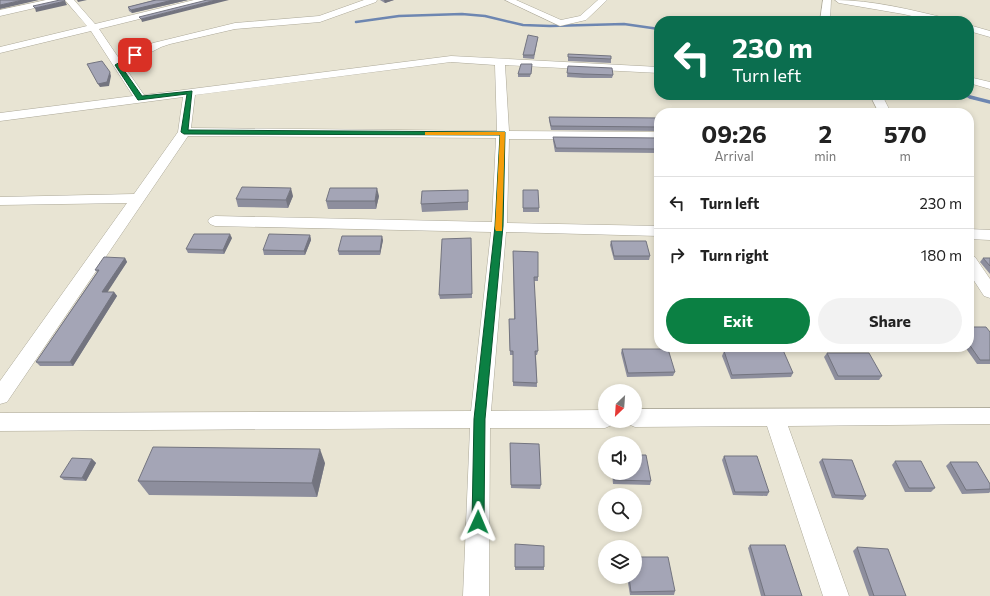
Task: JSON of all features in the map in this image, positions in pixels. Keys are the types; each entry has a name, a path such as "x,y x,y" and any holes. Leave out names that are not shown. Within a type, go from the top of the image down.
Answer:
{"street":[{"path":"0,13 58,0"},
{"path":"69,0 94,28 140,98"},
{"path":"0,50 205,0"},
{"path":"118,65 150,48 167,42 235,26 320,19 373,0"},
{"path":"509,0 560,23 583,18 602,0"},
{"path":"825,16 827,0"},
{"path":"840,0 924,16"},
{"path":"974,29 990,34"},
{"path":"0,117 451,59 654,70"},
{"path":"476,596 480,419 499,226 503,133 500,62"},
{"path":"974,81 990,86"},
{"path":"0,396 184,132 190,92"},
{"path":"184,132 503,133 654,136"},
{"path":"0,201 138,198"},
{"path":"215,221 654,230"},
{"path":"974,234 990,235"},
{"path":"974,268 990,292"},
{"path":"642,418 990,416"},
{"path":"0,422 598,418"},
{"path":"775,418 836,596"}],"building":[{"path":"0,0 23,0 0,5"},
{"path":"60,0 65,1 35,8 33,6"},
{"path":"156,0 173,0 131,10 128,7"},
{"path":"207,0 216,0 141,19 139,17"},
{"path":"528,35 538,37 534,55 523,55"},
{"path":"568,54 611,56 611,59 568,57"},
{"path":"102,61 110,72 107,82 98,84 87,64"},
{"path":"521,64 532,64 531,74 518,74"},
{"path":"568,66 612,68 613,75 567,73"},
{"path":"549,117 654,118 654,127 551,126"},
{"path":"553,137 654,138 654,149 556,148"},
{"path":"242,187 291,188 286,200 236,199"},
{"path":"330,188 377,188 375,201 326,201"},
{"path":"468,190 468,202 421,204 422,191"},
{"path":"523,190 538,190 539,208 523,208"},
{"path":"194,234 230,234 223,250 186,249"},
{"path":"269,234 310,235 304,251 263,250"},
{"path":"342,236 382,236 380,251 338,251"},
{"path":"471,238 472,294 439,295 442,239"},
{"path":"611,241 646,241 650,256 614,256"},
{"path":"513,251 538,252 538,277 534,277 538,351 535,351 537,383 513,382 513,351 510,351 509,319 515,319"},
{"path":"104,257 125,258 102,292 114,292 70,362 36,362 99,270 95,270"},
{"path":"983,258 990,258 990,266"},
{"path":"974,327 986,327 990,332 990,360 980,360 974,351"},
{"path":"622,349 654,349 654,352 669,352 675,372 628,373"},
{"path":"724,352 784,352 793,373 732,375"},
{"path":"827,353 869,353 882,376 838,376"},
{"path":"510,443 539,444 541,485 511,485"},
{"path":"153,447 320,449 312,483 138,481"},
{"path":"642,455 646,455 651,481 614,480 642,480"},
{"path":"724,456 757,456 769,492 735,492"},
{"path":"72,458 92,459 82,478 60,477"},
{"path":"822,459 852,460 866,496 835,495"},
{"path":"895,461 921,461 935,488 909,488"},
{"path":"950,462 977,462 990,484 990,489 966,490"},
{"path":"515,544 544,546 544,567 515,567"},
{"path":"750,545 785,545 802,596 765,596"},
{"path":"857,547 888,549 906,596 874,596"},
{"path":"642,557 668,557 675,591 631,592 630,584 642,584"}],"waterway":[{"path":"356,22 399,16 462,14 485,16 523,25 550,26 624,24 654,28"},
{"path":"974,98 990,102"}],"slow traffic":[{"path":"427,133 503,133 499,229"}],"route":[{"path":"135,55 118,65 140,98 190,92 184,132 503,133 499,226 480,419 478,522"}]}
